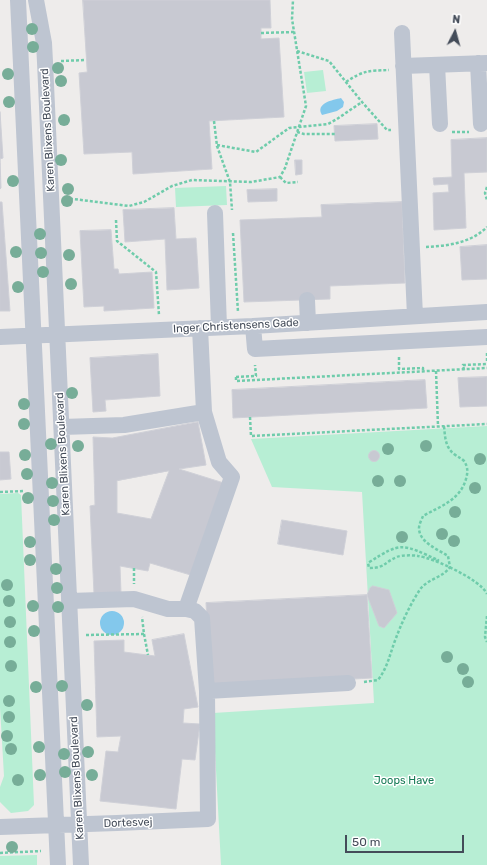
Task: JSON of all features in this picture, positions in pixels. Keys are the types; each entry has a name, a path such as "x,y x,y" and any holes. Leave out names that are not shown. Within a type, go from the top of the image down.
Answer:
{"street":[{"path":"18,0 58,865"},
{"name":"Karen Blixens Boulevard","path":"36,0 44,43"},
{"name":"Karen Blixens Boulevard","path":"47,0 44,43 82,865"},
{"path":"402,33 415,316"},
{"path":"403,68 483,63 484,102 481,124"},
{"path":"437,65 440,124"},
{"path":"215,213 219,327"},
{"path":"307,300 308,323"},
{"path":"253,326 255,349 486,337 486,312"},
{"name":"Inger Christensens Gade","path":"0,336 253,326 486,312"},
{"path":"186,609 232,477 219,462 204,412 200,328"},
{"path":"62,427 124,425 204,412"},
{"path":"70,601 134,599 168,609 186,609 195,611 202,618 207,691 348,683"},
{"name":"Dortesvej","path":"0,827 208,819 207,691"}],"path":[{"path":"280,177 285,168 306,106 292,19 293,0"},
{"path":"261,33 294,32"},
{"path":"297,51 329,61 387,130 406,130"},
{"path":"45,62 86,60"},
{"path":"346,82 364,72 403,68"},
{"path":"217,145 256,152 289,128 328,124 362,102"},
{"path":"214,121 217,145 230,182 232,213"},
{"path":"297,132 304,134 335,134"},
{"path":"51,197 129,206 144,202 172,186 192,180 251,182 280,177"},
{"path":"280,177 286,183 298,182"},
{"path":"487,187 485,193 487,200"},
{"path":"116,220 117,241 156,272 160,330"},
{"path":"411,248 455,244 477,234 487,227"},
{"path":"233,228 237,305"},
{"path":"464,370 463,365 487,364"},
{"path":"399,369 423,368 423,372"},
{"path":"256,376 236,378 236,381 487,368"},
{"path":"436,371 438,426"},
{"path":"250,417 251,436 487,424"},
{"path":"444,426 446,443 449,450 462,459 467,466 467,476 464,487 458,496 423,516 419,528 422,538 432,547 448,556 450,567"},
{"path":"0,492 24,491"},
{"path":"436,562 438,560 410,547 395,547 368,563 369,568 380,568 397,557 418,556 450,567 476,582 485,590 487,594"},
{"path":"348,683 378,680 388,664 398,633 419,589 428,581 447,571 450,567"},
{"path":"141,601 144,634 148,655"},
{"path":"487,616 485,637 487,642"},
{"path":"71,635 144,634"},
{"path":"0,853 41,851"}],"green space":[{"path":"323,70 326,91 307,93 304,72"},
{"path":"226,186 227,205 176,207 175,188"},
{"name":"Joops Have","path":"487,426 487,865 221,865 213,713 374,703 362,492 272,487 251,439"},
{"path":"18,493 21,495 34,805 28,811 11,813 0,802 0,787 4,776 0,707 0,494"},
{"path":"37,855 37,865 0,865 0,856"}],"water":[{"path":"341,98 344,102 343,107 337,111 322,115 320,111 323,105"},
{"path":"112,611 117,612 123,618 123,628 117,634 112,635 107,634 101,628 100,623 101,618 107,612"}],"building":[{"path":"83,0 270,0 271,28 261,28 261,39 279,38 284,117 209,121 212,169 133,174 132,152 84,154 79,73 87,72"},
{"path":"0,112 3,158 0,159"},
{"path":"377,124 378,139 335,141 334,126"},
{"path":"487,138 487,172 464,173 466,228 434,230 433,193 449,192 448,184 434,185 433,178 452,177 451,140"},
{"path":"0,159 1,188 0,189"},
{"path":"295,160 302,160 302,174 296,175"},
{"path":"277,189 277,201 248,202 247,190"},
{"path":"0,202 2,202 10,311 0,311"},
{"path":"402,202 405,283 330,286 330,299 244,302 240,220 322,217 321,205"},
{"path":"174,208 176,239 196,238 199,288 167,290 165,239 125,242 123,210"},
{"path":"111,230 114,269 118,269 119,274 152,272 154,308 104,311 104,306 84,307 80,231"},
{"path":"487,245 487,279 462,280 460,247"},
{"path":"158,354 160,396 105,400 106,411 93,412 90,358"},
{"path":"487,377 487,406 460,407 458,378"},
{"path":"425,380 427,408 233,418 232,390"},
{"path":"198,422 206,465 179,469 227,484 194,576 150,563 148,571 120,566 121,593 94,594 90,506 95,505 93,437 112,438","holes":["169,471 151,519 117,513 117,481"]},
{"path":"372,451 376,451 378,452 378,460 372,461 369,458 369,454"},
{"path":"0,452 9,452 11,479 0,480"},
{"path":"282,520 347,531 343,555 278,544"},
{"path":"373,586 389,590 397,613 384,628 379,626 367,595 370,588"},
{"path":"367,595 372,678 211,687 206,603"},
{"path":"184,634 198,707 184,709 183,723 200,724 195,760 182,759 176,809 100,801 106,751 118,752 121,736 97,737 94,641 124,640 124,652 155,656 152,640"}]}
